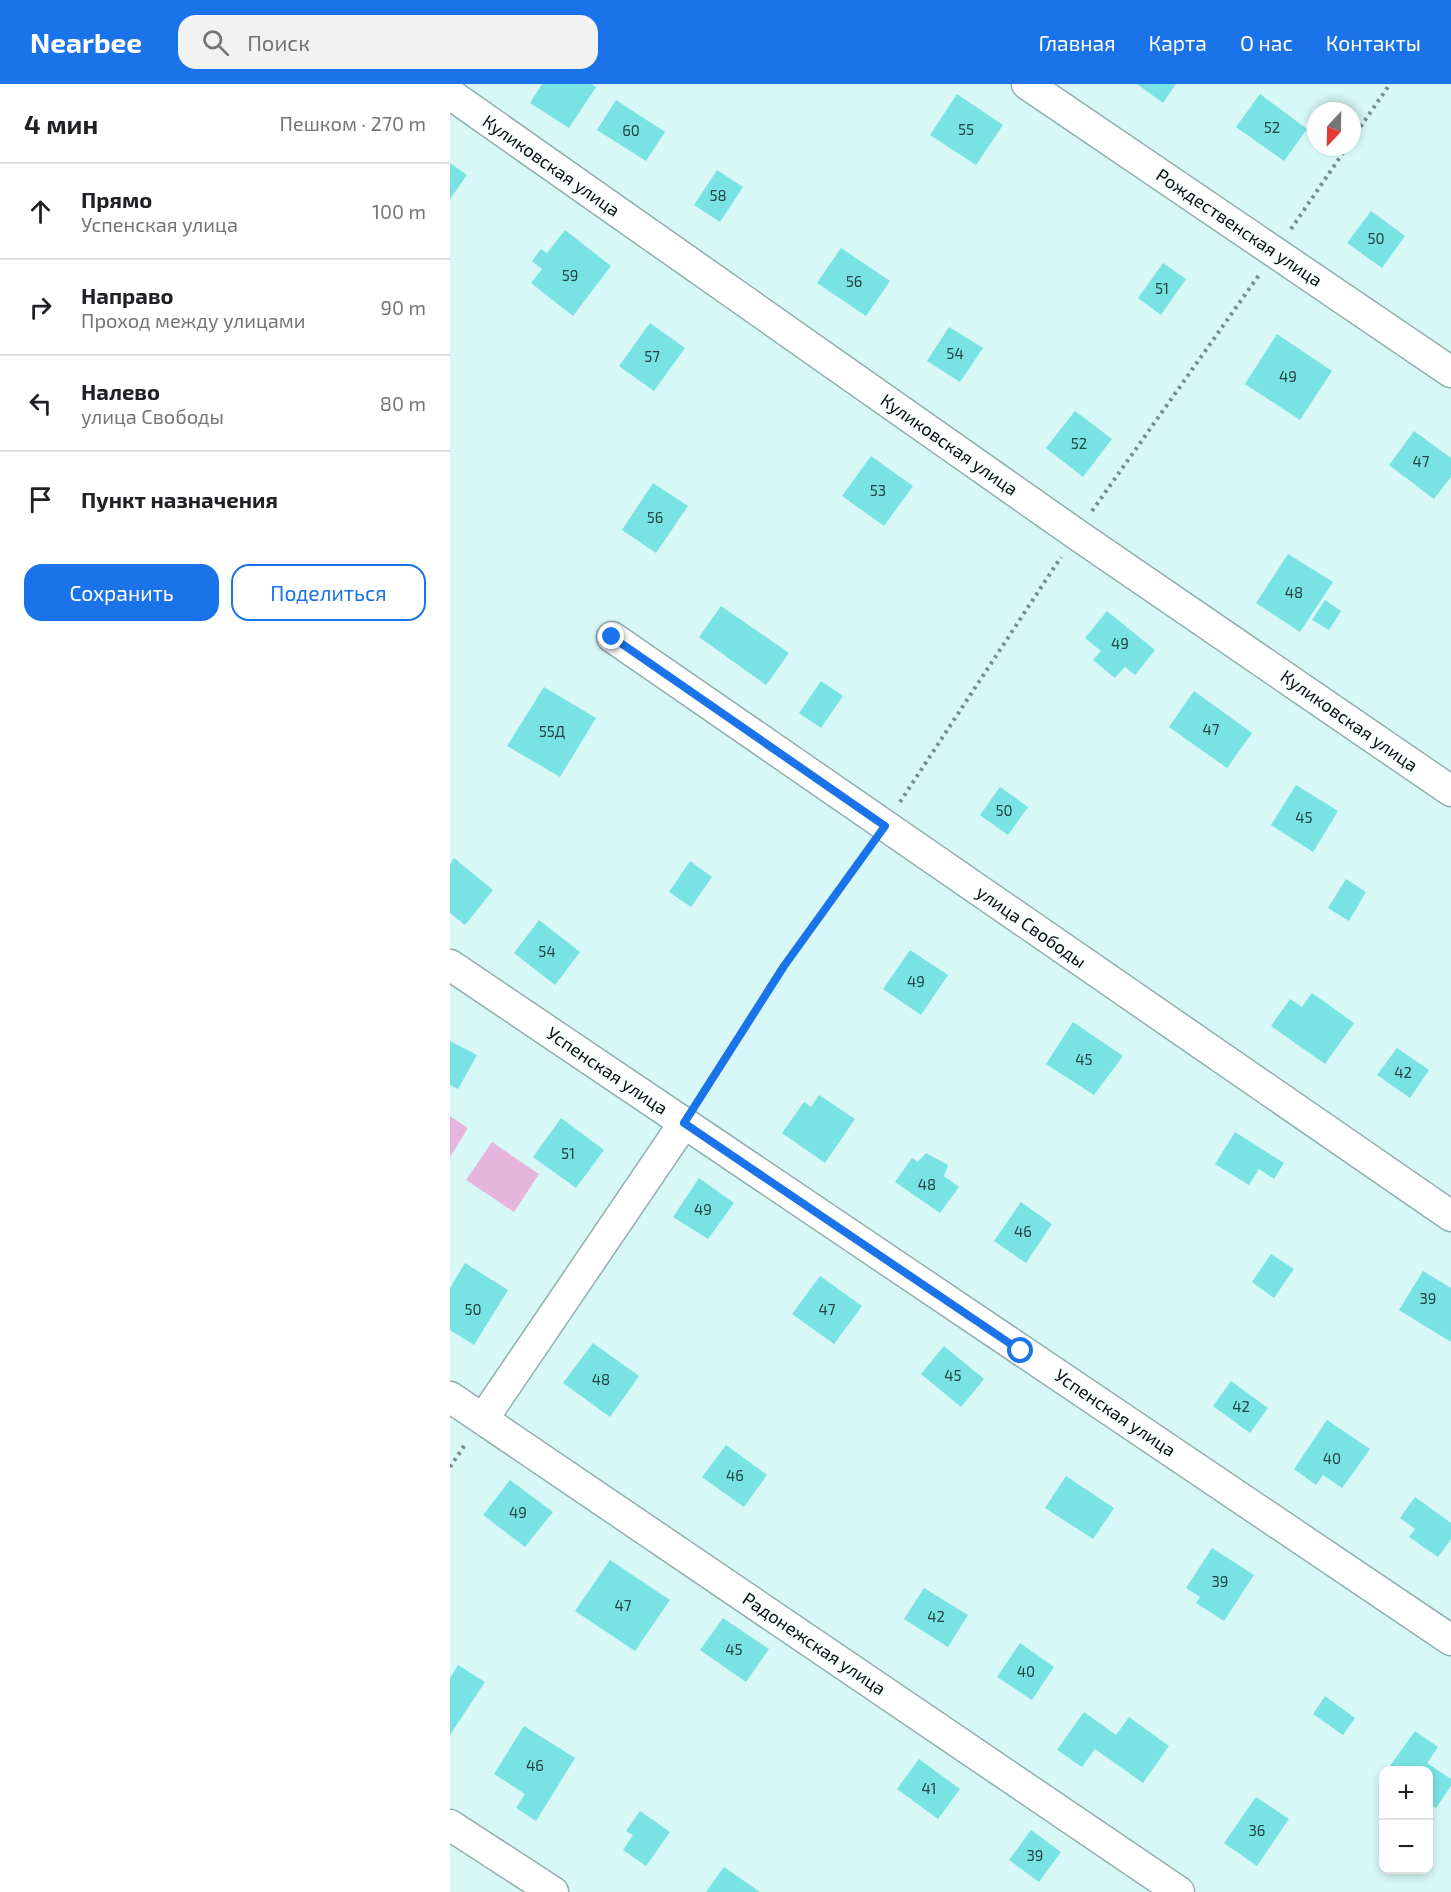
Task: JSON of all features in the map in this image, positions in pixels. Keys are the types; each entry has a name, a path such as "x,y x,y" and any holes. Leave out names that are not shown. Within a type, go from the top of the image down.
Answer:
{"street":[{"name":"Рождественская улица","path":"1027,84 1451,372"},
{"name":"Куликовская улица","path":"450,94 1076,534 1451,791"},
{"name":"улица Свободы","path":"612,637 1451,1216"},
{"name":"Успенская улица","path":"450,965 1451,1640"},
{"path":"483,1419 684,1123"},
{"name":"Радонежская улица","path":"450,1397 1179,1892"},
{"path":"450,1824 554,1892"}],"path":[{"path":"1361,126 1390,84"},
{"path":"684,1123 784,966 885,826 1076,534 1341,156"}],"shaded area":[{"path":"450,1116 468,1128 450,1157"},
{"path":"492,1142 539,1174 514,1212 466,1180"}],"building":[{"path":"542,84 591,84 596,87 569,128 530,103"},
{"path":"1137,84 1176,84 1163,103"},
{"path":"957,94 1003,125 976,165 930,135"},
{"path":"1260,94 1307,129 1284,161 1236,127"},
{"path":"616,100 665,132 646,161 597,130"},
{"path":"450,163 467,175 450,199"},
{"path":"717,170 743,187 720,222 694,205"},
{"path":"1371,211 1405,236 1382,268 1347,243"},
{"path":"565,230 611,266 573,316 531,283 542,269 532,261 541,249 547,253"},
{"path":"841,248 890,281 866,316 817,283"},
{"path":"1163,263 1186,279 1161,315 1138,298"},
{"path":"650,323 685,348 654,391 619,366"},
{"path":"949,327 983,348 960,382 927,361"},
{"path":"1277,334 1332,371 1300,420 1245,384"},
{"path":"1075,411 1112,439 1083,477 1046,448"},
{"path":"1414,431 1451,458 1451,477 1434,499 1389,465"},
{"path":"871,456 913,486 884,526 842,496"},
{"path":"653,483 688,506 656,553 622,530"},
{"path":"1288,554 1333,582 1300,632 1256,603"},
{"path":"1325,600 1341,611 1329,630 1312,620"},
{"path":"721,606 789,653 766,685 699,637"},
{"path":"1107,611 1155,650 1135,675 1125,667 1115,678 1093,660 1101,651 1085,638"},
{"path":"821,681 843,696 821,728 799,713"},
{"path":"544,687 596,718 560,777 507,746"},
{"path":"1194,691 1252,733 1227,768 1169,727"},
{"path":"1296,785 1338,811 1313,852 1271,825"},
{"path":"1000,787 1028,807 1008,835 980,815"},
{"path":"454,858 493,890 465,925 450,913 450,864"},
{"path":"690,861 712,877 691,907 669,892"},
{"path":"1346,879 1366,892 1349,921 1328,908"},
{"path":"539,920 580,952 555,985 514,953"},
{"path":"910,950 948,975 921,1015 883,989"},
{"path":"1312,993 1354,1023 1325,1064 1271,1026 1290,999 1302,1007"},
{"path":"1073,1022 1123,1056 1094,1095 1046,1064"},
{"path":"450,1041 477,1055 458,1089 450,1085"},
{"path":"1397,1048 1429,1070 1410,1098 1377,1075"},
{"path":"819,1095 855,1119 825,1163 782,1133 804,1102 811,1107"},
{"path":"561,1118 604,1150 576,1188 533,1157"},
{"path":"1235,1132 1284,1163 1274,1179 1259,1169 1249,1185 1215,1164"},
{"path":"926,1153 948,1165 944,1176 959,1187 940,1213 895,1182 912,1158 918,1162"},
{"path":"699,1178 734,1203 708,1239 673,1217"},
{"path":"1021,1202 1052,1224 1026,1263 994,1241"},
{"path":"1271,1254 1294,1269 1274,1298 1252,1282"},
{"path":"465,1263 508,1290 474,1345 450,1330 450,1288"},
{"path":"1423,1271 1451,1288 1451,1342 1399,1310"},
{"path":"820,1276 862,1306 834,1344 792,1314"},
{"path":"593,1343 639,1376 610,1417 563,1383"},
{"path":"944,1346 984,1379 961,1407 921,1374"},
{"path":"1231,1381 1268,1408 1250,1433 1213,1406"},
{"path":"1327,1420 1370,1449 1342,1488 1323,1475 1316,1485 1294,1469"},
{"path":"726,1445 767,1475 744,1507 702,1477"},
{"path":"1066,1476 1114,1508 1093,1539 1045,1508"},
{"path":"510,1480 553,1512 525,1547 483,1515"},
{"path":"1415,1497 1451,1523 1451,1539 1438,1557 1409,1537 1415,1529 1400,1518"},
{"path":"1212,1548 1254,1575 1224,1621 1196,1603 1200,1597 1186,1588"},
{"path":"610,1560 670,1600 635,1651 575,1611"},
{"path":"924,1588 968,1615 948,1647 904,1619"},
{"path":"723,1618 769,1649 746,1682 700,1650"},
{"path":"1020,1643 1054,1667 1032,1700 997,1677"},
{"path":"458,1665 485,1682 450,1735 450,1678"},
{"path":"1325,1696 1355,1718 1343,1735 1313,1714"},
{"path":"1084,1712 1116,1735 1129,1717 1169,1746 1143,1783 1095,1749 1082,1767 1057,1750"},
{"path":"524,1726 575,1758 536,1821 516,1808 525,1794 494,1774"},
{"path":"1415,1731 1438,1747 1427,1763 1432,1766 1390,1766"},
{"path":"919,1759 960,1789 938,1819 897,1789"},
{"path":"1433,1767 1451,1779 1451,1786 1436,1808 1433,1806"},
{"path":"1256,1797 1289,1819 1257,1866 1224,1843"},
{"path":"640,1811 670,1832 646,1866 623,1850 633,1835 626,1831"},
{"path":"1031,1830 1061,1852 1039,1882 1009,1860"},
{"path":"724,1867 760,1892 706,1892"}],"route":[{"path":"612,637 885,826 784,966 684,1123 1021,1351"}]}
